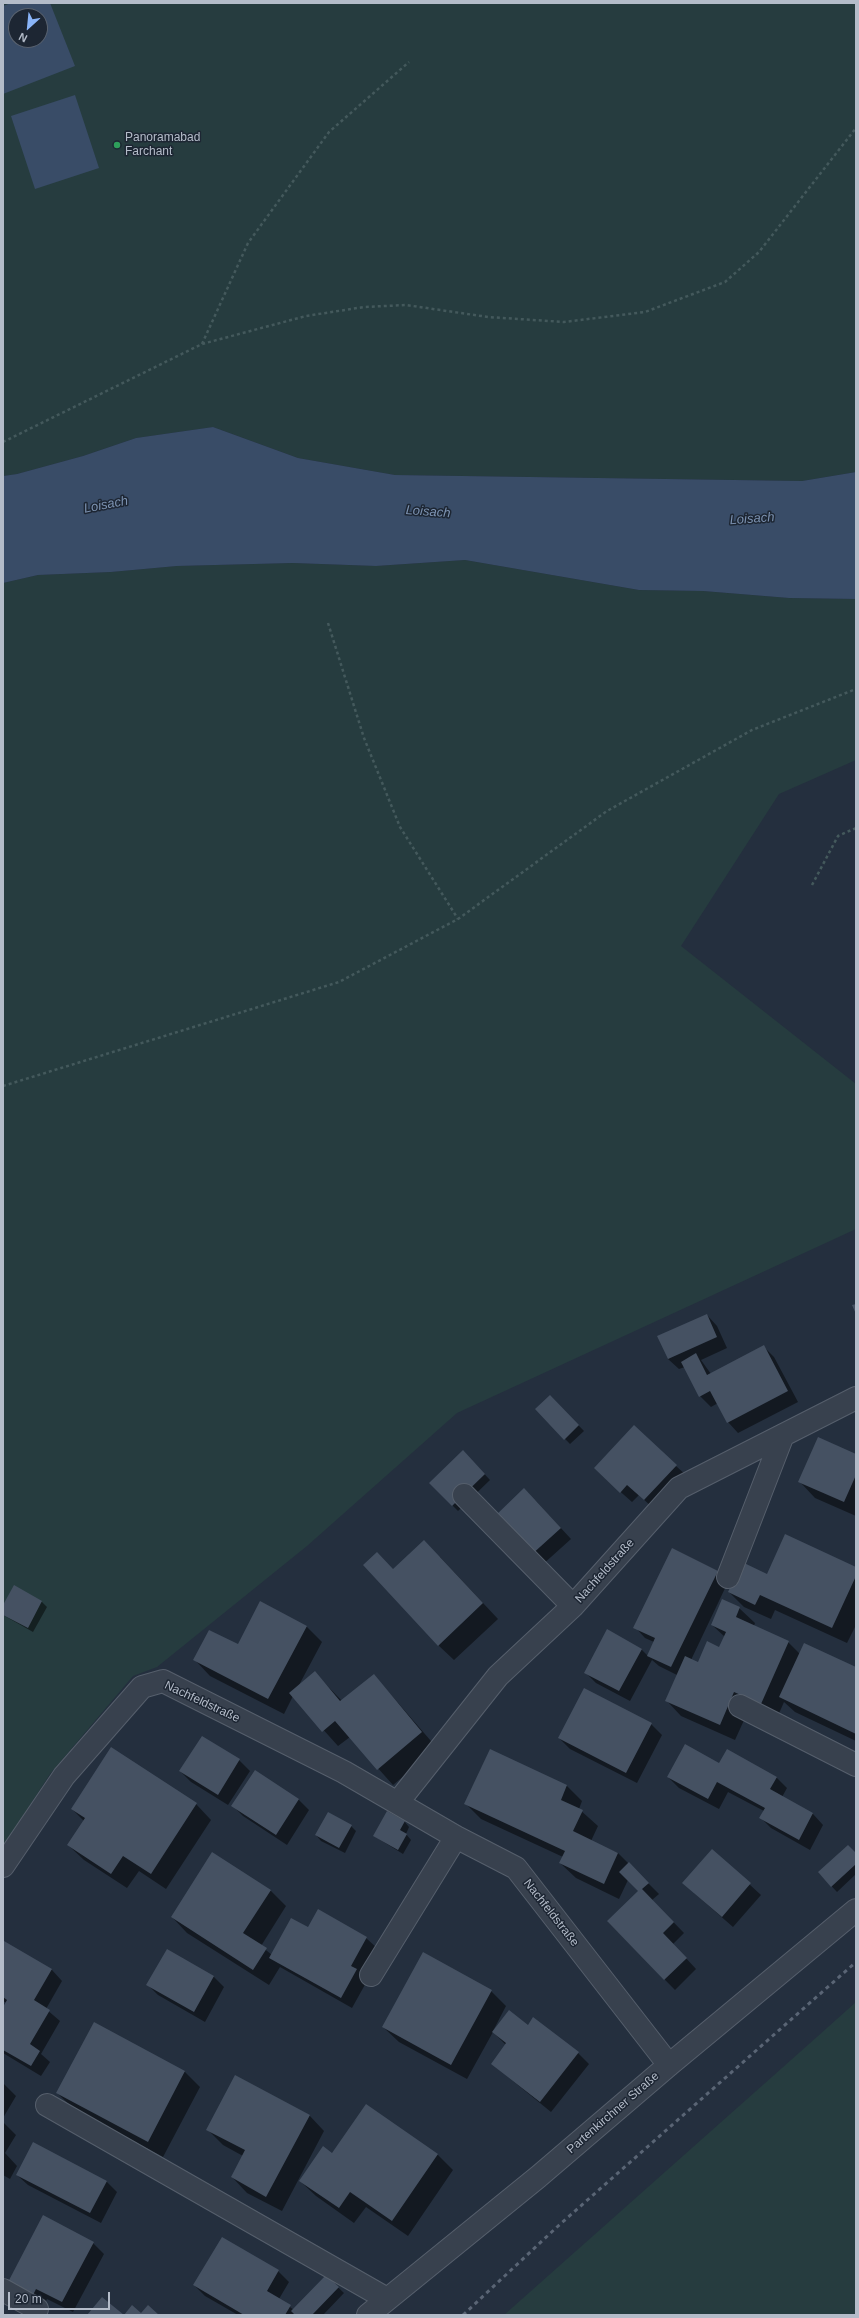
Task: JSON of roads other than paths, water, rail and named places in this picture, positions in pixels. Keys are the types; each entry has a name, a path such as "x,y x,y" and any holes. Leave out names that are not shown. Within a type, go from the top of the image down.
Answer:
{"street":[{"name":"Nachfeldstraße","path":"398,1802 498,1676 573,1606 679,1488 856,1398"},
{"path":"728,1577 783,1435"},
{"path":"464,1495 573,1606"},
{"name":"Nachfeldstraße","path":"3,1866 64,1776 142,1688 163,1681 398,1802 456,1837 516,1868 669,2065"},
{"path":"740,1706 856,1765"},
{"path":"371,1975 456,1837"},
{"name":"Partenkirchner Straße","path":"368,2315 538,2177 669,2065 856,1910"},
{"path":"47,2105 387,2299"},
{"path":"3,2290 37,2309"}],"water":[{"path":"11,3 50,3 75,66 3,94 3,6"},
{"path":"75,95 99,168 35,189 11,116"},
{"name":"Loisach","path":"213,427 298,458 395,475 802,481 856,472 856,599 789,598 703,591 639,590 465,560 376,566 293,563 177,566 111,572 38,575 3,583 3,476 17,474 83,456 136,438"}],"railway":[{"path":"463,2315 557,2227 856,1962"}],"place":[{"name":"Panoramabad Farchant","path":"117,145"}]}
